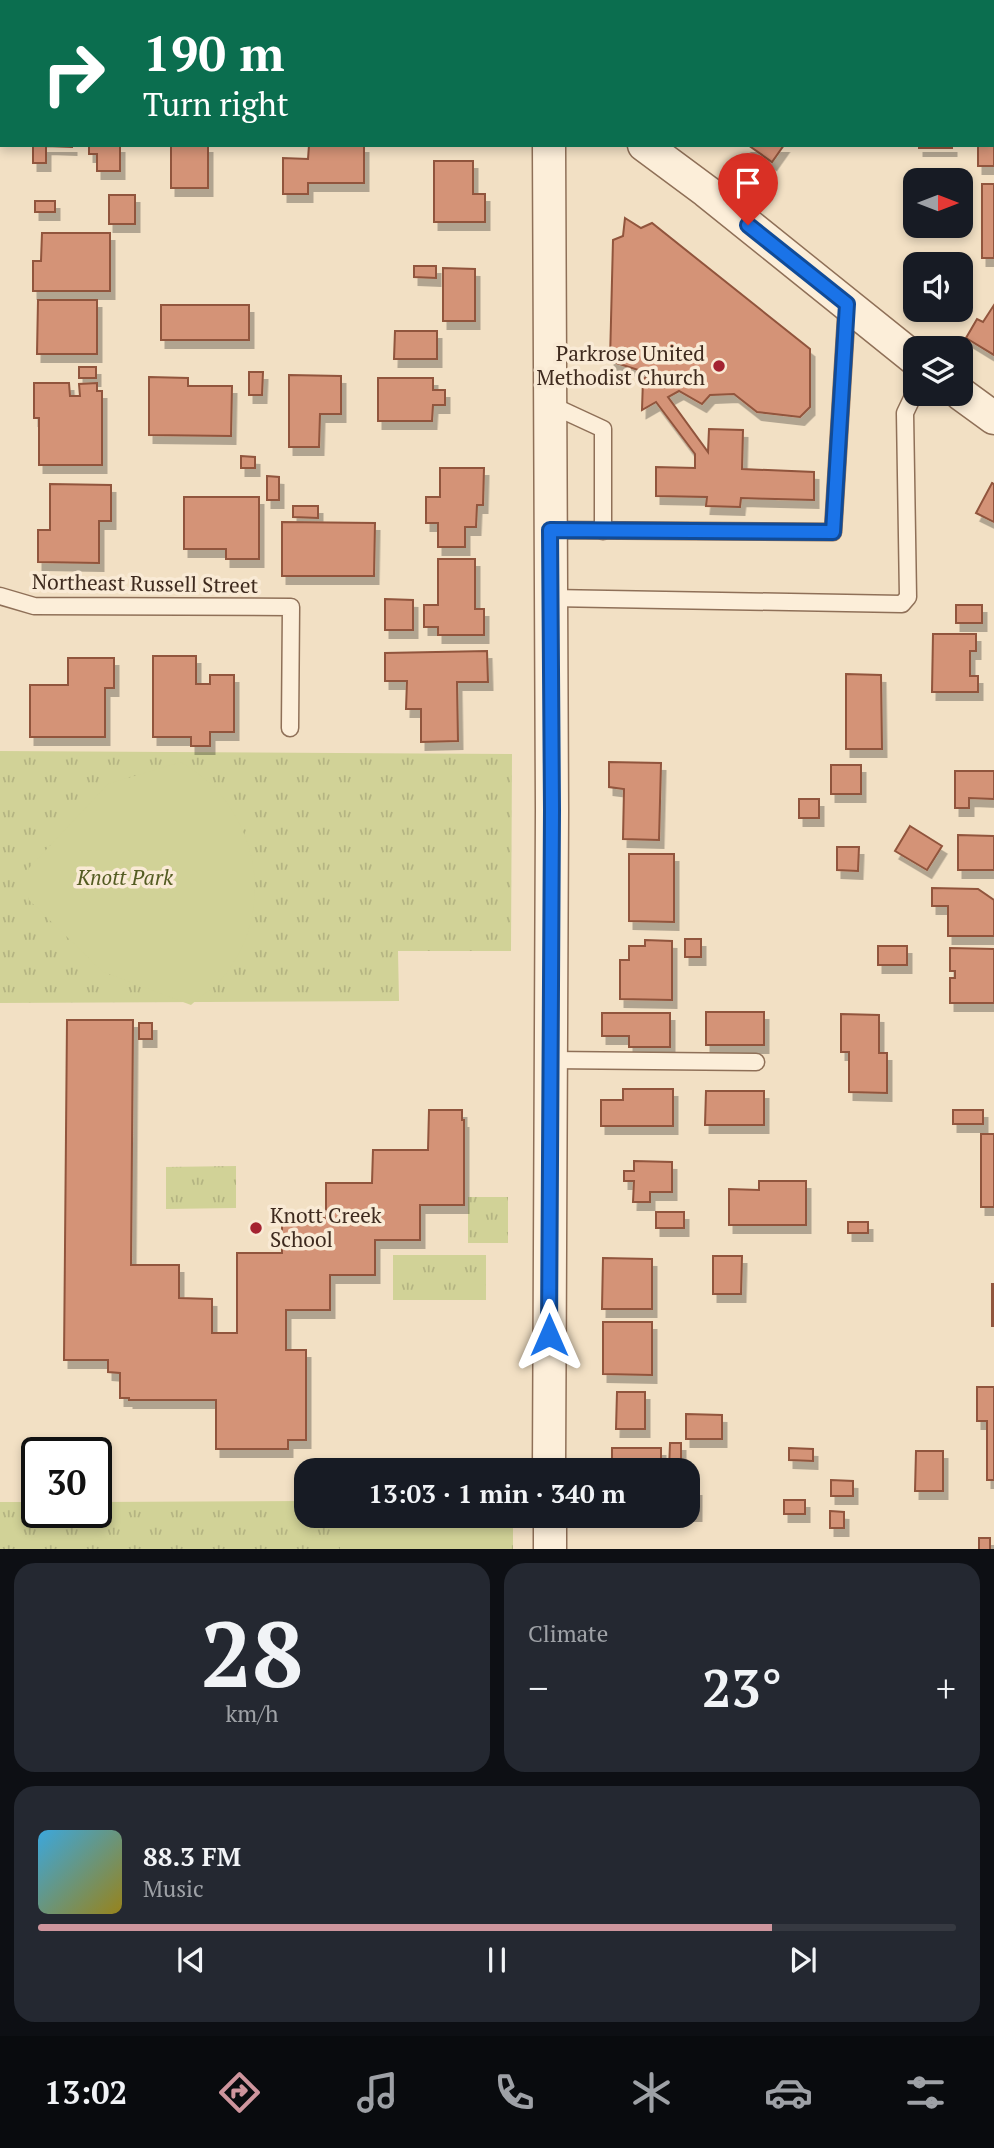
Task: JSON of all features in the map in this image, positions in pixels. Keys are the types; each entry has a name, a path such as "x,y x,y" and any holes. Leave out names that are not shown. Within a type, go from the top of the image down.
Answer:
{"street":[{"path":"549,147 552,810 550,1458"},
{"path":"647,147 706,191 903,349"},
{"path":"973,403 994,418"},
{"path":"550,1528 550,1549"}],"lane":[{"path":"550,530 833,532 847,304"},
{"path":"550,404 603,429 603,531"},
{"path":"551,598 902,604 908,597 905,412 908,406"},
{"name":"Northeast Russell Street","path":"0,596 34,607 291,607 290,729"},
{"path":"550,1060 756,1062"}],"green space":[{"name":"Knott Park","path":"0,751 512,754 511,951 398,951 399,1001 0,1003"},
{"path":"181,762 211,784 231,809 251,856 255,881 254,906 239,954 224,976 191,1005 103,972 29,900 29,868 108,784"},
{"path":"236,1166 236,1208 166,1209 166,1167"},
{"path":"468,1197 508,1197 508,1243 468,1243"},
{"path":"393,1255 486,1255 486,1300 393,1300"},
{"path":"294,1501 294,1528 513,1528 513,1549 0,1549 0,1502 21,1502 21,1528 112,1528 112,1502"},
{"path":"340,1528 509,1528 509,1549 340,1549"}],"building":[{"path":"33,147 46,147 46,163 33,163"},
{"path":"89,147 120,147 120,171 97,171 97,154 89,154"},
{"path":"171,147 208,147 208,188 171,188"},
{"path":"309,147 364,147 364,183 308,183 308,194 283,194 283,158 308,159"},
{"path":"751,147 783,147 772,162"},
{"path":"919,147 952,147 952,148"},
{"path":"978,147 994,147 994,166 978,166"},
{"path":"434,161 473,161 473,194 485,194 485,222 434,222"},
{"path":"982,184 994,184 994,258 982,258"},
{"path":"109,195 135,195 135,224 109,224"},
{"path":"35,201 55,201 55,212 35,212"},
{"name":"Parkrose United Methodist Church","path":"625,218 641,228 652,223 810,349 810,407 800,417 757,412 734,394 710,395 702,404 679,391 668,397 708,452 709,429 743,430 742,469 814,472 814,500 741,498 740,507 706,506 707,497 656,496 656,467 695,468 695,454 656,402 642,410 643,379 651,374 610,361 613,240 623,236"},
{"path":"42,233 110,233 110,291 33,291 33,261 41,261"},
{"path":"414,266 436,266 436,278 414,277"},
{"path":"443,268 475,269 475,321 443,321"},
{"path":"38,300 97,300 97,354 37,354"},
{"path":"161,305 249,305 249,340 161,340"},
{"path":"994,305 994,355 973,342 973,336 967,336 977,319 983,322"},
{"path":"395,331 437,331 437,359 394,359"},
{"path":"79,367 96,367 96,378 79,378"},
{"path":"249,372 263,372 262,395 249,395"},
{"path":"289,375 341,376 341,414 320,414 319,447 289,447"},
{"path":"149,377 188,378 188,386 232,386 231,436 149,435"},
{"path":"378,378 433,378 433,390 445,390 445,405 433,405 432,421 378,421"},
{"path":"34,383 69,383 70,396 80,396 79,384 97,383 97,391 102,391 102,465 39,465 39,418 34,418"},
{"path":"241,456 255,457 255,468 241,468"},
{"path":"440,468 484,468 483,505 477,505 476,527 465,527 465,547 438,547 438,523 426,523 426,497 440,497"},
{"path":"267,476 279,477 279,500 267,500"},
{"path":"992,483 994,484 994,522 976,513"},
{"path":"50,484 111,485 111,521 99,521 99,563 38,562 38,530 50,530"},
{"path":"184,497 259,497 259,559 226,559 226,549 184,549"},
{"path":"293,506 318,506 318,518 293,517"},
{"path":"282,522 375,523 374,576 282,576"},
{"path":"438,559 475,559 475,609 484,609 484,635 438,635 438,627 424,627 424,605 438,605"},
{"path":"385,599 413,600 413,630 385,630"},
{"path":"956,605 982,605 982,623 956,623"},
{"path":"933,634 976,634 976,651 970,651 970,676 978,676 978,692 932,692"},
{"path":"487,651 488,682 457,682 458,741 421,742 421,709 406,709 407,681 385,681 385,653"},
{"path":"153,656 196,656 196,684 210,684 210,675 234,675 234,732 210,732 210,746 191,746 191,737 153,737"},
{"path":"68,658 114,658 114,688 105,688 105,737 30,737 30,685 68,685"},
{"path":"846,674 881,675 882,749 846,749"},
{"path":"609,762 661,763 659,840 623,839 624,789 609,787"},
{"path":"831,765 861,765 861,794 831,794"},
{"path":"955,771 994,771 994,799 969,798 969,808 955,808"},
{"path":"799,799 819,799 819,818 799,818"},
{"path":"910,826 942,846 927,870 895,851"},
{"path":"958,835 994,836 994,870 958,870"},
{"path":"837,847 859,847 858,871 837,870"},
{"path":"629,854 674,854 674,922 629,921"},
{"path":"932,888 978,889 994,900 994,936 948,936 948,906 932,906"},
{"path":"685,939 701,939 701,957 685,957"},
{"path":"645,940 672,941 672,1000 620,999 620,960 629,960 629,946 645,946"},
{"path":"878,946 907,946 907,965 878,965"},
{"path":"950,948 994,949 994,1003 950,1003 950,978 955,978 955,971 950,971"},
{"path":"706,1012 764,1012 764,1045 706,1045"},
{"path":"602,1013 670,1013 670,1047 629,1047 629,1036 602,1036"},
{"path":"841,1014 879,1015 879,1053 887,1053 887,1093 849,1092 849,1052 841,1052"},
{"path":"67,1020 133,1020 131,1265 179,1265 179,1298 212,1299 212,1333 237,1333 237,1253 282,1253 282,1218 326,1218 326,1183 372,1183 373,1150 428,1150 429,1110 462,1110 464,1205 420,1205 420,1240 375,1240 375,1275 330,1275 330,1310 286,1310 286,1350 306,1350 306,1440 288,1440 288,1449 216,1449 216,1400 120,1398 120,1373 108,1372 108,1360 64,1360"},
{"path":"139,1023 152,1023 152,1039 139,1039"},
{"path":"623,1089 673,1089 673,1126 601,1126 601,1100 623,1100"},
{"path":"706,1091 764,1091 764,1125 705,1125"},
{"path":"953,1110 983,1110 983,1124 953,1124"},
{"path":"981,1134 994,1134 994,1207 981,1207"},
{"path":"634,1161 672,1162 672,1192 650,1192 650,1202 633,1202 634,1181 624,1181 624,1171 634,1171"},
{"path":"759,1181 806,1181 806,1225 729,1225 729,1189 759,1190"},
{"path":"656,1212 684,1212 684,1228 656,1228"},
{"path":"848,1222 868,1222 868,1233 848,1233"},
{"path":"713,1256 742,1256 741,1294 713,1294"},
{"path":"603,1258 652,1259 652,1309 602,1309"},
{"path":"994,1284 994,1326 992,1326"},
{"path":"603,1322 652,1322 652,1375 603,1374"},
{"path":"977,1387 994,1387 994,1480 987,1480 987,1421 977,1421"},
{"path":"617,1392 645,1392 645,1429 616,1429"},
{"path":"686,1414 722,1415 722,1439 686,1439"},
{"path":"670,1443 681,1443 681,1458 669,1458"},
{"path":"612,1448 661,1448 661,1458 612,1458"},
{"path":"789,1448 813,1449 813,1461 789,1460"},
{"path":"916,1451 943,1451 943,1491 915,1491"},
{"path":"831,1480 853,1481 853,1496 831,1496"},
{"path":"784,1500 805,1500 805,1514 784,1514"},
{"path":"830,1511 844,1512 844,1528 830,1528"},
{"path":"979,1538 990,1538 990,1549 979,1549"}],"place":[{"name":"Parkrose United Methodist Church","path":"719,366"},
{"name":"Knott Creek School","path":"256,1228"}],"route":[{"path":"549,1335 552,810 550,530 833,532 847,304 748,225"}]}
